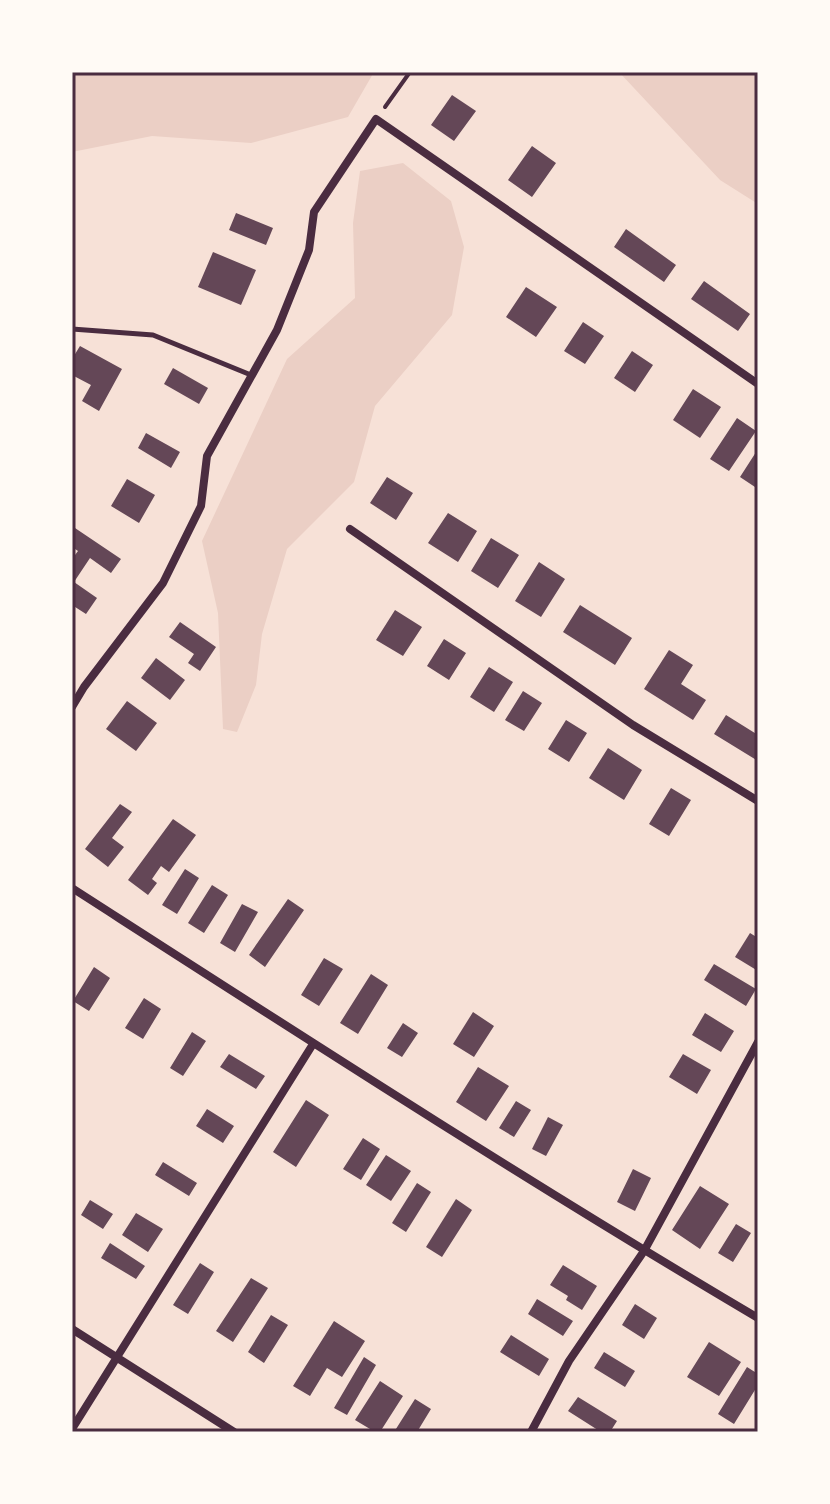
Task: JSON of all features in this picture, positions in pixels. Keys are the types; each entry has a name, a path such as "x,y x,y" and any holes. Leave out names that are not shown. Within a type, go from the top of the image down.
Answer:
{"street":[{"path":"72,707 163,583 201,506 207,456 277,330 309,250 314,212 376,119 758,384"},
{"path":"350,529 633,725 758,801"},
{"path":"72,888 313,1044 644,1251 758,1318"},
{"path":"531,1432 569,1361 644,1251 758,1042"},
{"path":"72,1429 313,1044"},
{"path":"72,1329 234,1432"}],"lane":[{"path":"72,329 153,335 252,376"}],"path":[{"path":"376,119 410,72"}],"shaded area":[{"path":"72,72 374,72 348,117 251,143 152,136 72,152"},
{"path":"619,72 758,72 758,204 720,180"},
{"path":"403,163 451,201 464,247 452,315 375,406 354,482 287,549 262,634 256,685 237,732 223,729 218,613 202,541 287,359 355,298 353,223 360,171"}],"building":[{"path":"452,95 476,111 454,141 431,125"},
{"path":"532,146 556,163 532,197 508,180"},
{"path":"236,213 273,228 266,245 229,230"},
{"path":"626,229 676,265 664,282 614,247"},
{"path":"213,252 256,270 241,305 198,287"},
{"path":"704,281 750,314 738,331 691,299"},
{"path":"526,287 557,307 536,337 506,317"},
{"path":"583,322 604,336 585,364 564,351"},
{"path":"80,346 122,369 99,411 82,401 91,385 72,375 72,359"},
{"path":"632,351 653,365 635,392 614,378"},
{"path":"173,368 208,388 199,404 164,384"},
{"path":"693,389 721,407 700,438 673,420"},
{"path":"737,418 756,431 729,471 710,459"},
{"path":"146,433 180,452 171,468 138,448"},
{"path":"758,449 758,489 740,477"},
{"path":"387,477 413,493 396,520 370,503"},
{"path":"127,479 155,495 139,523 111,506"},
{"path":"448,513 477,531 458,562 428,543"},
{"path":"72,526 121,559 111,573 90,558 74,582 97,598 86,614 72,605 72,559 78,551 72,547"},
{"path":"491,538 519,555 498,588 471,571"},
{"path":"539,562 565,579 541,617 515,601"},
{"path":"580,605 632,638 615,665 563,632"},
{"path":"395,610 422,627 403,656 376,640"},
{"path":"180,622 216,647 200,671 188,663 194,654 169,637"},
{"path":"444,639 466,653 449,680 427,666"},
{"path":"669,650 693,665 681,684 706,700 693,720 644,689"},
{"path":"156,658 185,680 170,700 141,678"},
{"path":"489,667 513,682 494,712 470,697"},
{"path":"523,691 542,703 524,731 505,720"},
{"path":"127,701 157,723 136,751 106,729"},
{"path":"726,715 758,735 758,761 714,734"},
{"path":"566,720 587,733 569,762 548,749"},
{"path":"608,748 642,770 624,800 589,778"},
{"path":"671,788 691,800 669,836 649,824"},
{"path":"120,804 132,812 112,838 124,847 108,867 85,849"},
{"path":"173,819 196,835 169,872 161,866 152,879 157,883 148,895 128,880"},
{"path":"185,869 199,878 177,914 162,905"},
{"path":"212,885 228,895 204,933 188,923"},
{"path":"288,899 304,910 265,967 249,955"},
{"path":"242,904 258,912 235,952 220,943"},
{"path":"750,933 758,938 758,971 735,957"},
{"path":"324,958 343,969 319,1006 301,995"},
{"path":"714,964 756,989 746,1006 704,980"},
{"path":"94,967 110,978 89,1011 73,1001"},
{"path":"371,974 388,985 358,1034 340,1023"},
{"path":"144,998 161,1009 143,1039 125,1028"},
{"path":"473,1012 494,1026 474,1057 453,1044"},
{"path":"705,1013 734,1031 721,1052 692,1035"},
{"path":"403,1023 418,1033 402,1057 387,1048"},
{"path":"192,1032 206,1041 183,1076 170,1068"},
{"path":"229,1054 265,1076 256,1089 220,1067"},
{"path":"683,1054 711,1070 697,1094 669,1077"},
{"path":"478,1067 509,1086 486,1121 456,1102"},
{"path":"306,1100 329,1115 296,1167 273,1152"},
{"path":"516,1101 531,1110 514,1137 499,1128"},
{"path":"207,1109 234,1126 223,1143 196,1126"},
{"path":"548,1117 563,1125 546,1156 532,1149"},
{"path":"363,1138 380,1149 361,1180 343,1169"},
{"path":"386,1155 411,1171 391,1201 366,1185"},
{"path":"163,1162 197,1183 189,1196 155,1175"},
{"path":"633,1169 651,1178 635,1211 617,1202"},
{"path":"417,1183 431,1192 406,1232 392,1223"},
{"path":"700,1186 729,1204 700,1249 672,1230"},
{"path":"456,1199 472,1210 442,1257 426,1247"},
{"path":"90,1200 113,1214 103,1229 81,1215"},
{"path":"136,1213 163,1229 148,1252 122,1235"},
{"path":"736,1224 751,1233 733,1262 718,1253"},
{"path":"110,1243 145,1266 136,1279 101,1258"},
{"path":"200,1263 214,1272 188,1314 173,1305"},
{"path":"563,1265 597,1286 582,1310 566,1300 568,1296 550,1285"},
{"path":"251,1278 268,1288 233,1342 216,1331"},
{"path":"537,1299 573,1321 563,1336 528,1314"},
{"path":"635,1304 657,1318 644,1339 622,1325"},
{"path":"271,1315 288,1325 264,1363 248,1352"},
{"path":"334,1321 365,1341 342,1377 327,1368 310,1396 293,1386"},
{"path":"511,1335 549,1359 539,1376 500,1352"},
{"path":"709,1342 741,1362 719,1396 687,1377"},
{"path":"604,1352 635,1371 625,1387 594,1368"},
{"path":"364,1357 376,1365 347,1415 334,1408"},
{"path":"747,1367 758,1374 758,1385 734,1424 718,1414"},
{"path":"380,1381 403,1396 380,1432 375,1432 355,1420"},
{"path":"578,1397 617,1421 610,1432 601,1432 568,1411"},
{"path":"415,1399 431,1409 417,1432 394,1432"}]}
